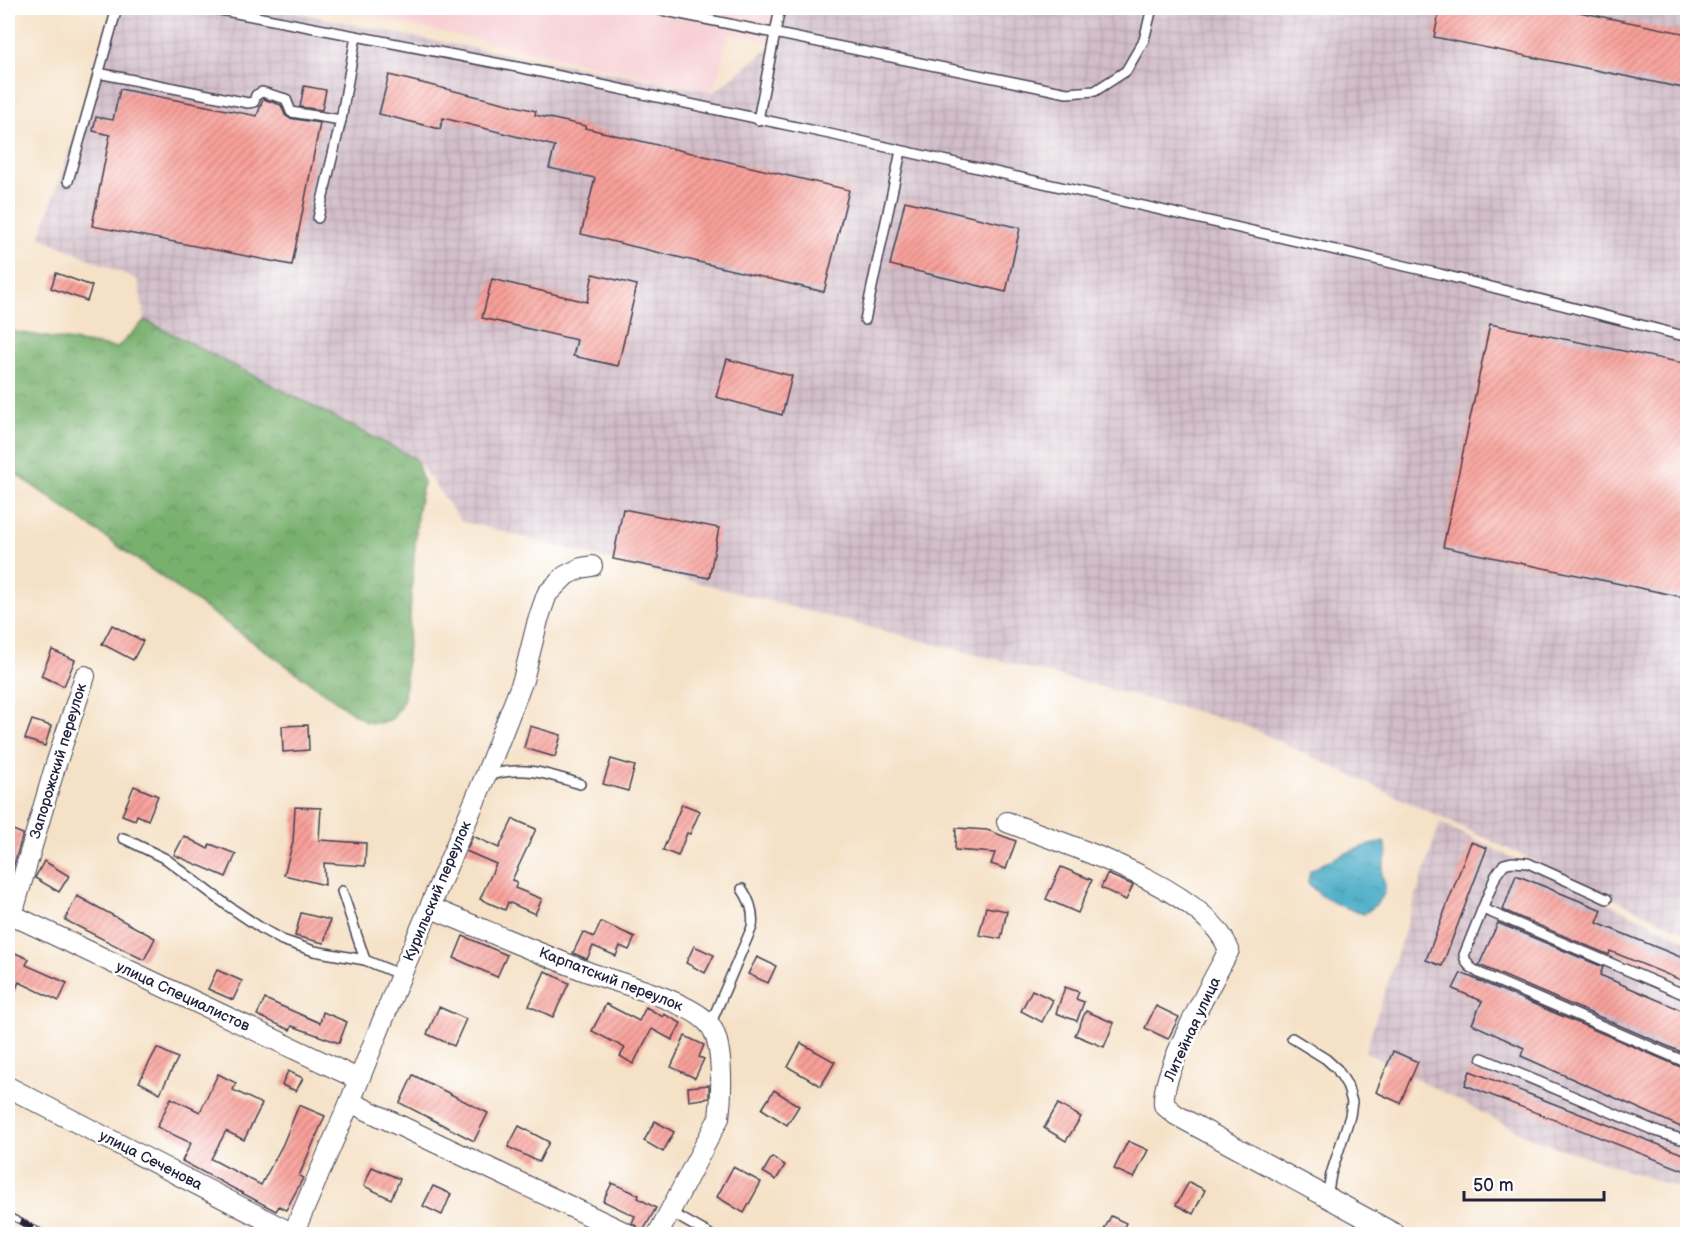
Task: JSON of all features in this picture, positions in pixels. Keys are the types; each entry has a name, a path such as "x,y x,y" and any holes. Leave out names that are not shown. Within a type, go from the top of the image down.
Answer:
{"street":[{"name":"Курильский переулок","path":"293,1234 431,908 524,680 547,594 565,576 581,568 592,566"},
{"name":"Запорожский переулок","path":"10,914 85,676"},
{"name":"Литейная улица","path":"1007,822 1087,853 1150,881 1184,900 1217,928 1228,950 1171,1066 1162,1096 1164,1105 1176,1115 1395,1234"},
{"name":"Карпатский переулок","path":"431,908 586,971 693,1010 710,1024"},
{"name":"улица Специалистов","path":"10,914 358,1079"},
{"path":"658,1234 719,1118 720,1063 715,1035 710,1024"},
{"name":"улица Сеченова","path":"8,1087 293,1234"},
{"path":"350,1102 628,1234"}],"lane":[{"path":"68,181 117,8"},
{"path":"210,8 522,68 901,151 1440,274 1688,337"},
{"path":"651,8 1067,93 1095,91 1126,71 1144,40 1152,8"},
{"path":"759,120 780,8"},
{"path":"318,218 341,120 356,36"},
{"path":"98,73 248,103 254,102 256,95 262,92 286,99 288,109 294,113 341,120"},
{"path":"865,320 901,151"},
{"path":"485,777 506,771 533,770 580,784"},
{"path":"123,838 166,859 228,906 282,940 315,951 365,960 401,975"},
{"path":"1607,899 1528,863 1504,864 1499,868 1464,955 1469,967 1688,1063"},
{"path":"710,1024 752,927 752,907 742,889"},
{"path":"342,891 365,960"},
{"path":"1483,909 1688,996"},
{"path":"1292,1038 1326,1059 1337,1069 1347,1085 1352,1102 1350,1116 1331,1174 1327,1197"},
{"path":"1482,1058 1658,1132 1688,1141"},
{"path":"670,1212 709,1234"}],"shaded area":[{"path":"118,8 274,8 424,39 714,92 777,42 785,8 1687,8 1687,933 1240,723 461,521 416,459 145,320 138,280 40,237"},
{"path":"333,8 785,8 777,42 729,34 714,92"},
{"path":"1440,823 1687,941 1687,1191 1533,1139 1365,1052"}],"green space":[{"path":"145,320 416,459 423,482 417,515 404,698 391,719 381,723 366,722 8,468 8,331 117,348"}],"water":[{"path":"1384,842 1387,850 1382,870 1384,893 1377,903 1364,914 1326,898 1308,882 1310,871 1319,866 1355,850"}],"building":[{"path":"1440,8 1559,8 1688,34 1688,89 1434,37"},
{"path":"389,75 536,111 535,115 586,126 585,128 849,190 824,292 581,234 595,178 549,168 555,146 443,118 440,129 379,114"},
{"path":"304,86 326,90 322,110 300,107"},
{"path":"120,89 257,116 263,99 281,105 285,115 289,118 320,123 292,265 92,226 110,135 93,131 96,117 113,120"},
{"path":"905,201 1020,228 1006,292 890,265"},
{"path":"56,273 92,286 87,301 51,288"},
{"path":"593,274 637,285 618,366 573,356 577,340 482,318 492,279 587,302"},
{"path":"1490,324 1688,364 1688,598 1443,547"},
{"path":"727,359 792,376 782,415 716,397"},
{"path":"623,509 719,528 709,578 613,559"},
{"path":"112,625 143,641 133,660 102,644"},
{"path":"52,650 75,660 64,686 41,676"},
{"path":"32,720 51,726 45,746 25,739"},
{"path":"308,725 309,750 283,752 282,726"},
{"path":"530,726 561,735 555,757 524,748"},
{"path":"611,759 635,766 628,791 603,784"},
{"path":"134,786 158,796 148,820 137,815 135,820 122,815"},
{"path":"682,804 700,811 690,834 687,833 678,856 663,850"},
{"path":"295,807 321,808 319,840 366,843 365,866 324,863 325,885 284,875 293,842"},
{"path":"513,819 536,829 512,880 517,882 515,888 542,899 535,914 508,902 505,910 480,899 496,864 466,851 473,836 499,848"},
{"path":"8,828 23,834 9,881 8,880"},
{"path":"956,828 987,830 1016,841 1006,869 991,864 995,853 955,850"},
{"path":"184,836 208,849 210,844 236,854 226,877 174,855"},
{"path":"1471,842 1487,848 1442,966 1426,960"},
{"path":"44,861 69,876 59,892 35,878"},
{"path":"1061,867 1092,880 1078,913 1046,899"},
{"path":"1107,874 1133,885 1126,900 1101,888"},
{"path":"1516,875 1602,910 1597,923 1688,960 1688,983 1610,951 1609,955 1503,910"},
{"path":"77,896 155,938 144,960 65,920"},
{"path":"986,907 1007,911 1001,939 979,935"},
{"path":"301,913 330,920 324,943 295,936"},
{"path":"601,922 635,937 629,950 620,946 616,956 593,946 587,959 573,953 583,932 594,937"},
{"path":"1498,923 1603,967 1600,975 1688,1013 1688,1055 1479,965"},
{"path":"463,936 507,955 497,977 454,958"},
{"path":"694,946 714,955 705,973 686,963"},
{"path":"8,950 29,959 26,965 67,983 59,1001 19,982 8,1007"},
{"path":"757,957 776,966 768,983 748,974"},
{"path":"217,970 242,981 233,1000 208,989"},
{"path":"545,971 569,983 553,1017 529,1006"},
{"path":"1461,973 1688,1070 1688,1117 1683,1128 1521,1056 1524,1048 1472,1024 1482,1001 1453,989"},
{"path":"1065,987 1079,992 1076,999 1084,1002 1077,1021 1056,1013"},
{"path":"1032,990 1053,1000 1042,1022 1021,1011"},
{"path":"265,999 320,1023 323,1012 347,1022 339,1043 292,1026 290,1030 257,1015"},
{"path":"606,1004 639,1021 646,1007 663,1017 664,1014 681,1023 672,1040 652,1029 633,1064 620,1056 625,1048 592,1031"},
{"path":"1156,1006 1179,1017 1168,1039 1145,1028"},
{"path":"439,1007 466,1019 454,1046 427,1034"},
{"path":"1086,1011 1114,1023 1104,1047 1075,1035"},
{"path":"685,1036 704,1045 699,1057 704,1059 695,1078 671,1067"},
{"path":"801,1043 835,1062 821,1086 788,1067"},
{"path":"157,1048 178,1058 160,1093 139,1082"},
{"path":"1393,1051 1418,1062 1400,1103 1376,1092"},
{"path":"288,1071 303,1078 296,1091 282,1085"},
{"path":"1470,1071 1688,1156 1688,1172 1465,1085"},
{"path":"218,1074 236,1083 233,1090 262,1104 244,1140 226,1131 211,1159 261,1185 283,1144 299,1105 325,1116 299,1176 303,1178 286,1210 279,1206 276,1211 182,1161 191,1143 157,1127 171,1098 200,1112"},
{"path":"413,1075 488,1113 474,1141 400,1103"},
{"path":"709,1085 709,1098 689,1101 688,1087"},
{"path":"774,1090 799,1106 787,1125 762,1109"},
{"path":"1058,1104 1081,1117 1066,1141 1044,1128"},
{"path":"655,1121 674,1132 663,1152 644,1141"},
{"path":"519,1126 549,1142 539,1162 508,1147"},
{"path":"1128,1141 1148,1150 1134,1178 1114,1169"},
{"path":"772,1157 785,1165 776,1180 763,1172"},
{"path":"372,1167 400,1179 391,1199 364,1186"},
{"path":"733,1167 761,1182 744,1213 717,1197"},
{"path":"1189,1182 1205,1190 1193,1214 1176,1205"},
{"path":"612,1183 639,1195 638,1198 656,1208 643,1231 632,1223 635,1216 603,1201"},
{"path":"433,1186 451,1194 442,1215 423,1206"},
{"path":"1111,1216 1126,1223 1120,1234 1102,1234"}],"railway":[{"path":"8,1215 45,1234"},
{"path":"8,1232 12,1234"}]}
